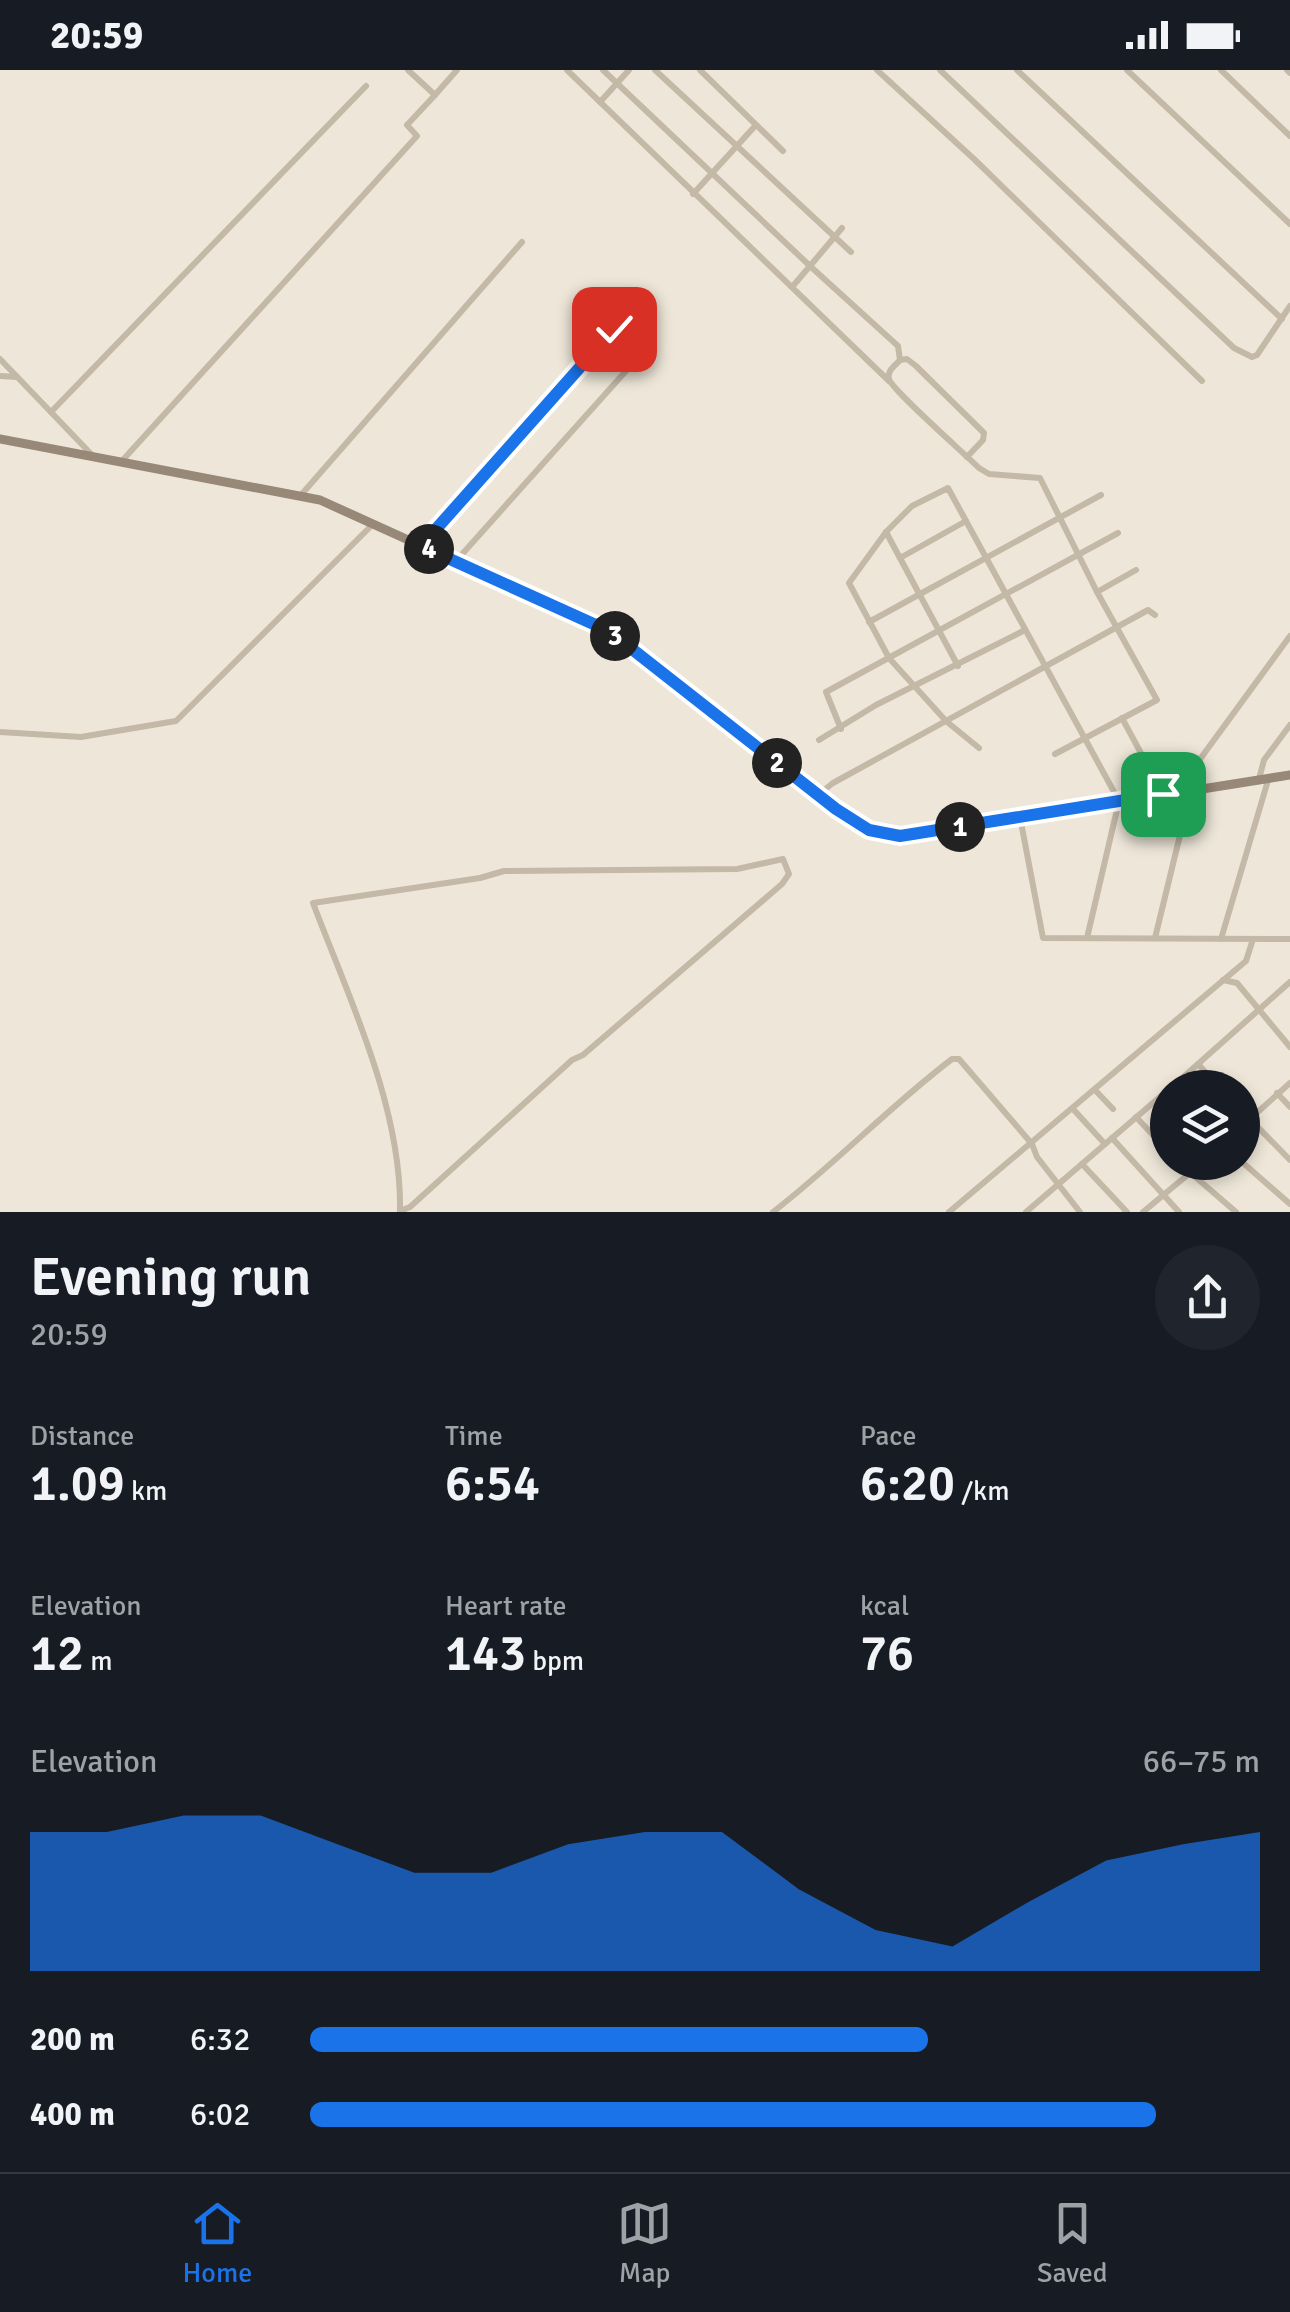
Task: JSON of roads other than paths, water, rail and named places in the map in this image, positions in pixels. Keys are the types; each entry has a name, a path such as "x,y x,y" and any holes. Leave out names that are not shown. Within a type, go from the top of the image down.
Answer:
{"main road":[{"path":"0,439 320,500 609,631 818,795 853,821 883,835 900,836 1290,775"}],"street":[{"path":"408,70 435,95"},
{"path":"122,462 418,136 407,125 457,70"},
{"path":"567,70 967,457 989,474 1040,478 1157,700 1055,754"},
{"path":"604,70 898,346 900,360"},
{"path":"600,102 629,70"},
{"path":"656,70 851,252"},
{"path":"700,70 783,151"},
{"path":"877,70 974,158 1202,381"},
{"path":"940,70 1234,348 1252,357 1257,355 1290,306"},
{"path":"1016,70 1282,320"},
{"path":"1128,70 1290,224"},
{"path":"1221,70 1290,136"},
{"path":"51,412 366,86"},
{"path":"693,194 756,125"},
{"path":"792,287 842,228"},
{"path":"301,495 522,242"},
{"path":"421,546 614,329"},
{"path":"456,561 642,353"},
{"path":"0,359 94,456"},
{"path":"889,380 900,360 907,359 984,432 983,440 967,457"},
{"path":"0,376 18,378"},
{"path":"979,748 946,721 889,658 849,583 886,532 912,506 948,488 1119,802 1087,938"},
{"path":"869,622 1102,495"},
{"path":"900,558 966,522"},
{"path":"0,732 82,736 176,721 373,524"},
{"path":"886,532 958,666"},
{"path":"841,729 826,692 1118,533"},
{"path":"1097,592 1136,570"},
{"path":"818,795 833,783 1148,610 1155,615"},
{"path":"819,740 876,705 1025,630"},
{"path":"1176,792 1290,636"},
{"path":"1122,718 1163,794"},
{"path":"1222,939 1264,778 1264,760 1290,725"},
{"path":"1155,938 1191,790"},
{"path":"1020,818 1043,938 1290,940"},
{"path":"783,859 789,874 782,884 583,1055 572,1060 400,1212 400,1188 376,1072 314,903 504,871 737,869 783,859"},
{"path":"949,1212 1246,960 1253,939"},
{"path":"1223,980 1237,982 1290,1047"},
{"path":"1191,1070 1290,982"},
{"path":"773,1212 813,1181 910,1090 959,1059 1032,1144 1080,1212"},
{"path":"1198,1064 1204,1070"},
{"path":"1260,1109 1290,1083"},
{"path":"1095,1090 1113,1109"},
{"path":"1277,1093 1290,1107"},
{"path":"1027,1212 1150,1105"},
{"path":"1073,1108 1178,1212"},
{"path":"1136,1117 1150,1132"},
{"path":"1260,1129 1290,1160"},
{"path":"1082,1164 1127,1212"},
{"path":"1260,1178 1290,1204"},
{"path":"1143,1212 1182,1180"},
{"path":"1195,1180 1236,1212"}]}
